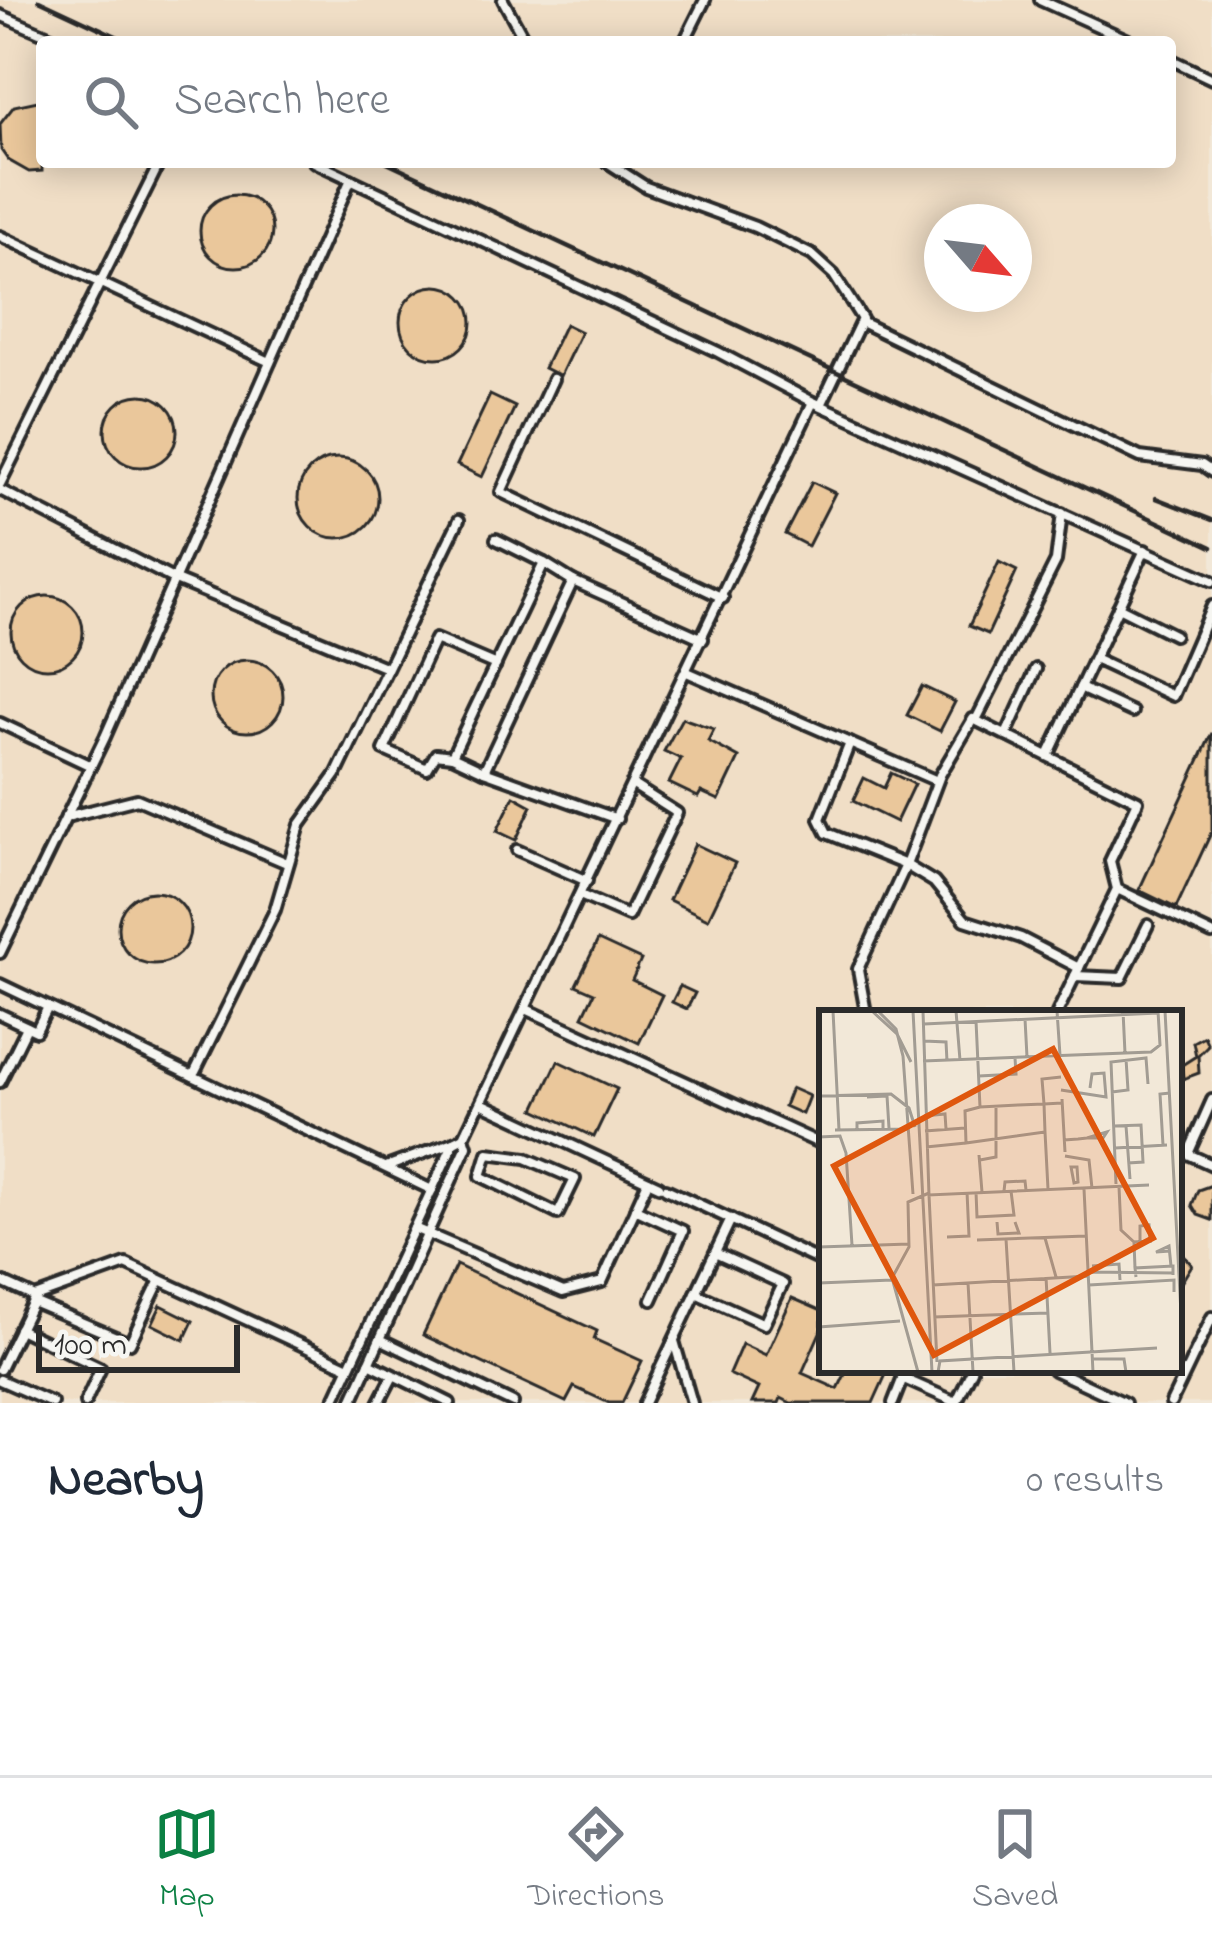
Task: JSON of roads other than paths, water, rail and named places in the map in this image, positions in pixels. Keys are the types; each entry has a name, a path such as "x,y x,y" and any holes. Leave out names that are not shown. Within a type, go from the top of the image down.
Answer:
{"lane":[{"path":"503,0 523,36"},
{"path":"687,36 705,0"},
{"path":"1040,0 1120,36"},
{"path":"0,14 50,36"},
{"path":"1176,62 1212,79"},
{"path":"157,168 0,487 173,580 387,668"},
{"path":"328,168 699,342 817,403 1212,581"},
{"path":"623,168 646,187 755,227 812,255 834,274 860,322 1141,457 1202,466 1212,472"},
{"path":"0,953 91,766 351,178"},
{"path":"0,236 270,362"},
{"path":"333,1403 432,1190 481,1103 860,322"},
{"path":"553,379 501,492 723,598"},
{"path":"1202,466 1212,455"},
{"path":"976,720 1056,561 1062,512"},
{"path":"193,1076 275,910 300,825 336,775 459,520"},
{"path":"496,539 573,581 703,639"},
{"path":"1048,756 1145,550"},
{"path":"452,756 544,562"},
{"path":"484,771 573,581"},
{"path":"1094,659 1173,696 1212,606"},
{"path":"1118,607 1174,634"},
{"path":"496,665 435,639 385,750 427,770 436,754 452,756 617,818"},
{"path":"1006,735 1036,669"},
{"path":"688,672 937,781"},
{"path":"1080,688 1132,712"},
{"path":"865,1010 858,969 906,866 937,781 973,718 1138,801 1110,861 1118,889 1058,1010"},
{"path":"0,723 91,766"},
{"path":"850,743 820,819 827,833 934,882 965,920 1021,938 1077,972 1122,978 1148,925"},
{"path":"580,896 628,916 676,813 633,785"},
{"path":"67,817 137,799 287,863"},
{"path":"517,850 587,881"},
{"path":"1118,889 1212,934"},
{"path":"0,999 3,985 432,1190"},
{"path":"0,1014 36,1031 48,1006"},
{"path":"526,1010 819,1140"},
{"path":"0,1082 27,1027"},
{"path":"1212,1100 1184,1152 1212,1166"},
{"path":"481,1103 819,1261"},
{"path":"384,1167 459,1140"},
{"path":"459,1140 466,1150 486,1160"},
{"path":"353,1399 466,1150"},
{"path":"488,1153 526,1158 575,1179 558,1214 481,1176 486,1160 488,1153"},
{"path":"414,1228 563,1292 602,1282 648,1181"},
{"path":"635,1209 683,1231 652,1300"},
{"path":"644,1403 731,1219"},
{"path":"696,1293 764,1324 783,1285 715,1253"},
{"path":"0,1369 34,1299 127,1264 349,1367"},
{"path":"0,1298 3,1282 130,1343 160,1280"},
{"path":"1171,1403 1212,1317"},
{"path":"20,1329 101,1368 85,1403"},
{"path":"380,1339 513,1403"},
{"path":"674,1340 692,1403"},
{"path":"369,1363 450,1403"},
{"path":"893,1403 904,1374 956,1402 970,1373"},
{"path":"1060,1373 1125,1403"},
{"path":"379,1403 393,1376"},
{"path":"0,1380 52,1403"}],"railway":[{"path":"39,0 116,36"},
{"path":"400,168 1212,547"},
{"path":"1156,498 1212,520"}]}
